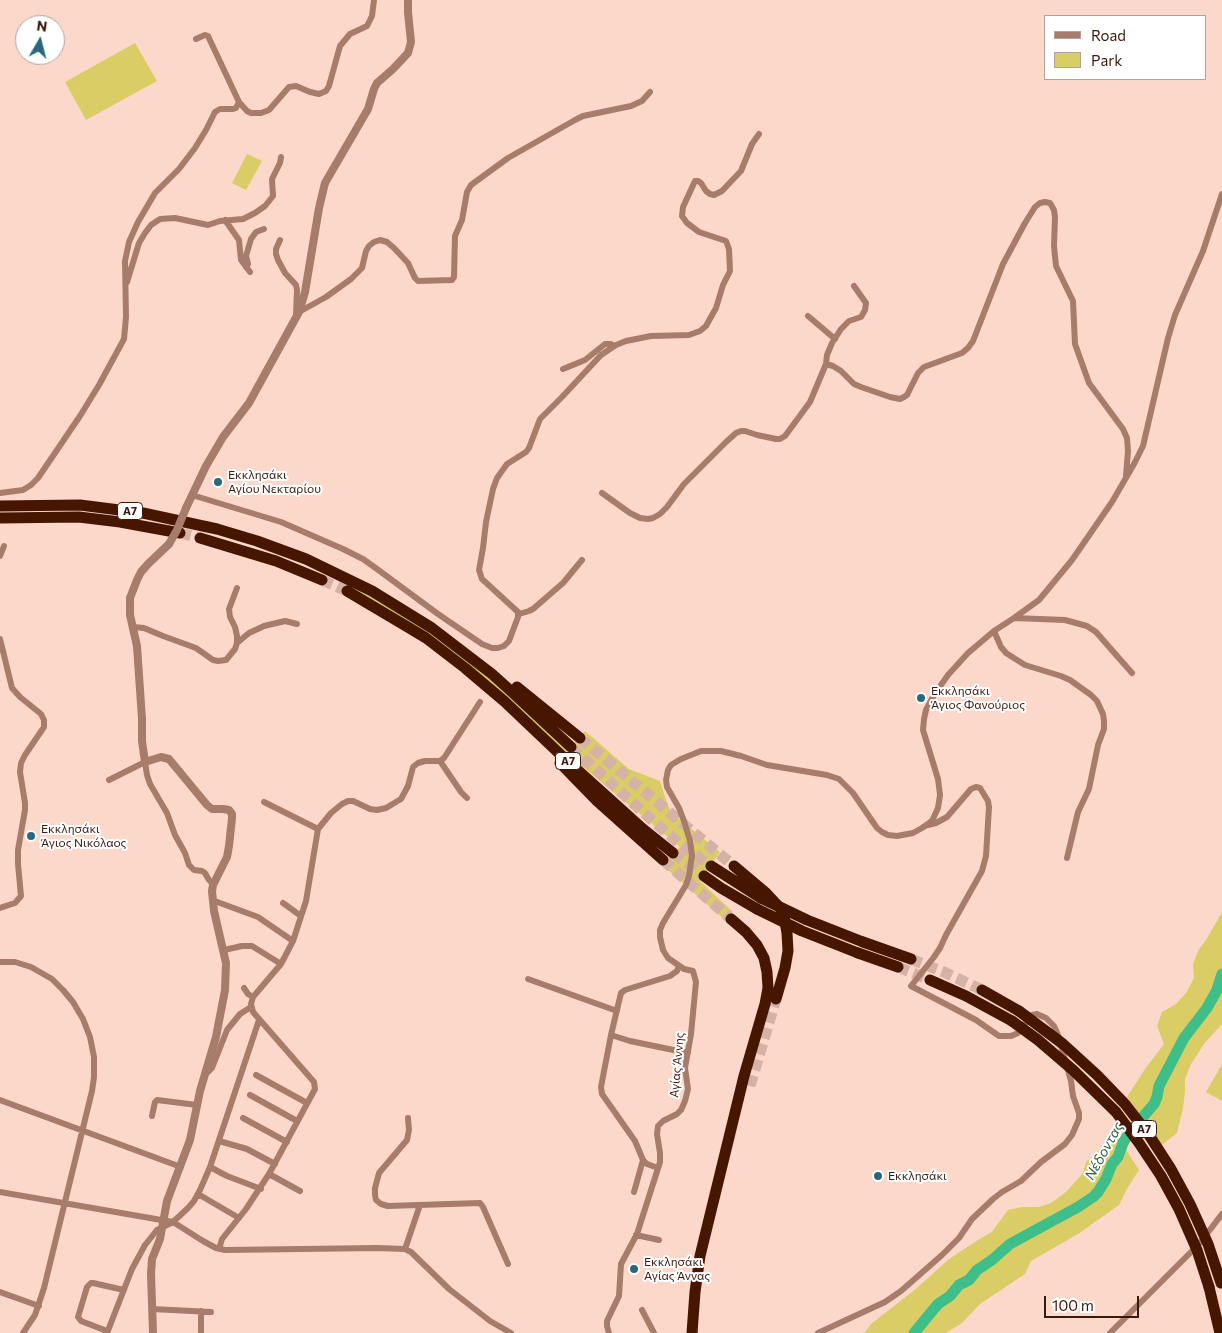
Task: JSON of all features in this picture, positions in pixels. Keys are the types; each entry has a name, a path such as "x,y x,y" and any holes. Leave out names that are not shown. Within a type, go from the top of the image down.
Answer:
{"highway":[{"name":"Α7","path":"0,506 61,505 103,507 164,517 233,534 306,559 352,580 413,615 452,642 512,692 571,747"},
{"name":"Α7","path":"0,518 79,517 180,533"},
{"path":"200,538 276,561 322,580"},
{"path":"347,592 406,626 465,668 522,723 598,802 668,857"},
{"path":"452,642 509,681 580,738"},
{"path":"711,866 761,898 807,920 911,959"},
{"path":"734,866 766,892 780,908 784,916 788,951 776,999"},
{"path":"704,876 757,909 802,931 898,967"},
{"path":"692,1333 700,1256 744,1076 768,988 764,958 757,945 731,918"},
{"name":"Α7","path":"930,980 966,996 1012,1021 1079,1074 1116,1112 1161,1176 1179,1209 1197,1250 1209,1287 1220,1333"},
{"name":"Α7","path":"982,990 1019,1011 1063,1044 1125,1104 1172,1169 1208,1244 1222,1284"},
{"path":"723,1163 750,1086"}],"street":[{"path":"196,39 205,35 208,36 240,102 247,111 261,113 269,110 289,87 296,86 314,94 323,93 329,86 340,46 350,34 367,26 372,16 374,0"},
{"path":"214,884 205,873 194,870 189,865 167,813 150,784 147,775 142,741 137,646 130,615 130,598 137,580 148,564 169,544 206,466 223,437 252,398 297,315 305,292 325,183 368,109 377,83 393,70 408,53 411,42 408,0"},
{"path":"297,315 351,279 362,268 369,246 380,240 387,242 408,263 418,281 452,280 454,277 455,236 462,220 467,192 471,185 508,158 575,120 583,116 631,106 642,101 650,92"},
{"path":"0,493 23,490 38,478 99,385 124,339 126,328 124,266 126,251 136,226 150,200 179,169 206,130 215,112 220,109 236,108 240,102"},
{"path":"519,614 482,579 479,573 486,522 494,482 498,474 507,464 522,456 528,450 542,416 597,358 614,346 626,341 651,336 696,334 706,326 716,308 723,285 730,271 729,249 726,241 699,232 687,223 682,216 683,207 696,181 701,183 710,194 714,195 722,191 741,171 752,144 760,134"},
{"path":"125,286 139,243 151,225 160,219 175,218 208,225 225,220 243,218 261,210 273,196 272,179 281,157"},
{"path":"926,826 932,821 936,813 940,795 938,779 924,730 924,715 934,695 948,675 968,654 994,631 1039,600 1072,560 1112,502 1134,464 1143,446 1168,338 1181,300 1203,251 1222,194"},
{"path":"826,364 841,371 854,384 890,397 904,397 924,367 962,353 968,348 976,334 1003,264 1025,223 1040,203 1050,203 1054,210 1055,218 1054,246 1056,266 1073,301 1075,344 1089,383 1123,429 1127,438 1126,477"},
{"path":"225,220 239,240 241,260 248,270 246,256 251,239 256,232 264,229"},
{"path":"232,228 233,220"},
{"path":"280,240 277,244 276,254 285,273 296,286 297,315"},
{"path":"602,493 640,518 653,518 667,508 684,484 736,433 746,431 776,439 785,436 810,402 826,364 827,356 841,329 849,321 858,319 863,315 866,303 854,286"},
{"path":"808,316 835,339"},
{"path":"563,370 585,360 605,344 608,343 614,346"},
{"path":"192,495 281,522 343,549 377,569 487,647 498,648 507,644 519,614"},
{"path":"0,556 4,546"},
{"path":"519,614 529,611 540,603 567,578 582,560"},
{"path":"237,588 229,609 230,617 235,627 237,643"},
{"path":"1014,618 1066,620 1087,626 1096,632 1132,673"},
{"path":"133,627 144,628 196,648 218,662 230,657 237,643 249,633 264,626 285,622 297,624"},
{"path":"994,631 1001,647 1006,653 1025,665 1070,680 1097,701 1103,714 1104,729 1098,745 1089,789 1078,812 1067,858"},
{"path":"0,639 12,688 15,693 41,714 44,720 44,727 21,763 20,772 26,803 18,850 21,896 16,902 0,908"},
{"path":"219,1248 222,1239 261,1189 315,1088 315,1084 259,1020 250,1004 253,997 281,964 293,941 306,902 318,829 331,813 348,801 354,801 370,809 378,810 396,803 404,794 414,767 418,763 444,758 480,702"},
{"name":"Αγίας Άννης","path":"609,1333 607,1321 620,1294 621,1266 636,1235 658,1168 661,1155 657,1128 661,1122 680,1112 688,1089 685,1068 696,982 694,971 679,966 668,958 660,940 661,927 686,885 692,855 688,834 666,784 666,775 671,765 681,759 701,751 721,751 767,765 827,775 839,779 853,793 877,828 888,835 907,835 926,826 936,824 947,817 972,789 980,788 988,801 989,807 986,856 982,871 940,948 911,986 976,1020 995,1034 1003,1037 1018,1033 1032,1015 1037,1014 1046,1018 1054,1026 1058,1035 1079,1113 1079,1119 1072,1135 1065,1144 1041,1162 1021,1181 993,1199 972,1219 959,1238 942,1255 901,1291 885,1302 818,1333"},
{"path":"109,780 145,762 161,757 169,760 210,808 225,809 231,813 232,818 227,857 212,891 215,919 224,950 226,990 216,1037 196,1105 190,1140 167,1202 160,1239 154,1253 152,1264 152,1333"},
{"path":"440,760 467,798"},
{"path":"264,802 318,829"},
{"path":"212,900 261,919 293,941"},
{"path":"283,903 301,916"},
{"path":"224,950 252,946 281,964"},
{"path":"0,962 15,962 39,971 52,979 69,997 83,1019 90,1037 94,1064 94,1082 44,1288 39,1306 23,1333"},
{"path":"658,1168 647,1164 643,1160 635,1141 601,1093 611,1035 622,992 670,976 677,971 679,966"},
{"path":"528,979 616,1011"},
{"path":"244,988 253,997"},
{"path":"205,1074 212,1068 228,1030 240,1014 251,1007"},
{"path":"0,1192 163,1223 173,1222 191,1205 210,1167 259,1020"},
{"path":"611,1035 630,1041 688,1053"},
{"path":"256,1075 307,1103"},
{"path":"250,1095 297,1121"},
{"path":"0,1100 181,1167"},
{"path":"152,1116 157,1100 196,1105"},
{"path":"243,1118 287,1142"},
{"path":"408,1118 409,1132 406,1142 380,1171 375,1195 378,1202 385,1205 482,1204 508,1264"},
{"path":"219,1141 248,1149 275,1164"},
{"path":"634,1192 643,1160"},
{"path":"210,1167 227,1176 261,1189"},
{"path":"269,1174 300,1191"},
{"path":"198,1194 239,1218"},
{"path":"406,1249 420,1205"},
{"path":"1110,1333 1199,1244 1222,1214"},
{"path":"173,1222 198,1239 229,1250 406,1249 449,1289 490,1321 510,1333"},
{"path":"124,1290 93,1283 88,1285 78,1317 81,1321 107,1332 141,1251 163,1223"},
{"path":"636,1235 659,1240"},
{"path":"0,1292 39,1306"},
{"path":"152,1309 211,1312"},
{"path":"642,1310 654,1333"},
{"path":"201,1311 201,1333"}],"green space":[{"path":"135,43 157,81 86,120 65,82"},
{"path":"247,154 262,161 246,190 232,183"},
{"path":"349,584 430,632 488,677 568,750 585,731 629,769 660,781 671,812 720,852 700,881 733,912 725,920 662,865 680,847 566,753 507,698 347,587"},
{"path":"1222,912 1222,1024 1204,1044 1191,1064 1185,1079 1183,1108 1177,1133 1162,1145 1127,1097 1164,1044 1157,1026 1162,1012 1176,1004 1186,993 1194,978 1193,964 1199,949"},
{"path":"1222,1064 1222,1101 1206,1092"},
{"path":"1116,1134 1139,1170 1119,1205 1078,1234 1031,1261 1025,1274 980,1304 962,1323 946,1333 862,1333 949,1259 992,1232 1008,1210 1022,1207 1039,1207 1051,1203 1066,1192 1083,1173 1086,1162"}],"waterway":[{"name":"Νέδoντας","path":"914,1333 938,1304 950,1296 959,1285 969,1280 977,1270 1010,1244 1078,1207 1098,1192 1129,1133 1154,1104 1159,1086 1184,1038 1207,1008 1217,990 1222,974"}],"tunnel":[{"path":"180,533 200,538"},
{"path":"322,580 347,591"},
{"path":"580,738 734,866"},
{"path":"571,747 680,844 711,866"},
{"path":"673,853 704,876"},
{"path":"663,860 731,919"},
{"path":"911,959 982,990"},
{"path":"898,967 930,980"},
{"path":"750,1086 776,999"}],"place":[{"name":"Εκκλησάκι Αγίου Νεκταρίου","path":"218,482"},
{"name":"Εκκλησάκι Άγιος Φανούριος","path":"921,698"},
{"name":"Εκκλησάκι Άγιος Νικόλαος","path":"31,836"},
{"name":"Εκκλησάκι","path":"878,1176"},
{"name":"Εκκλησάκι Αγίας Άννας","path":"634,1269"}]}
